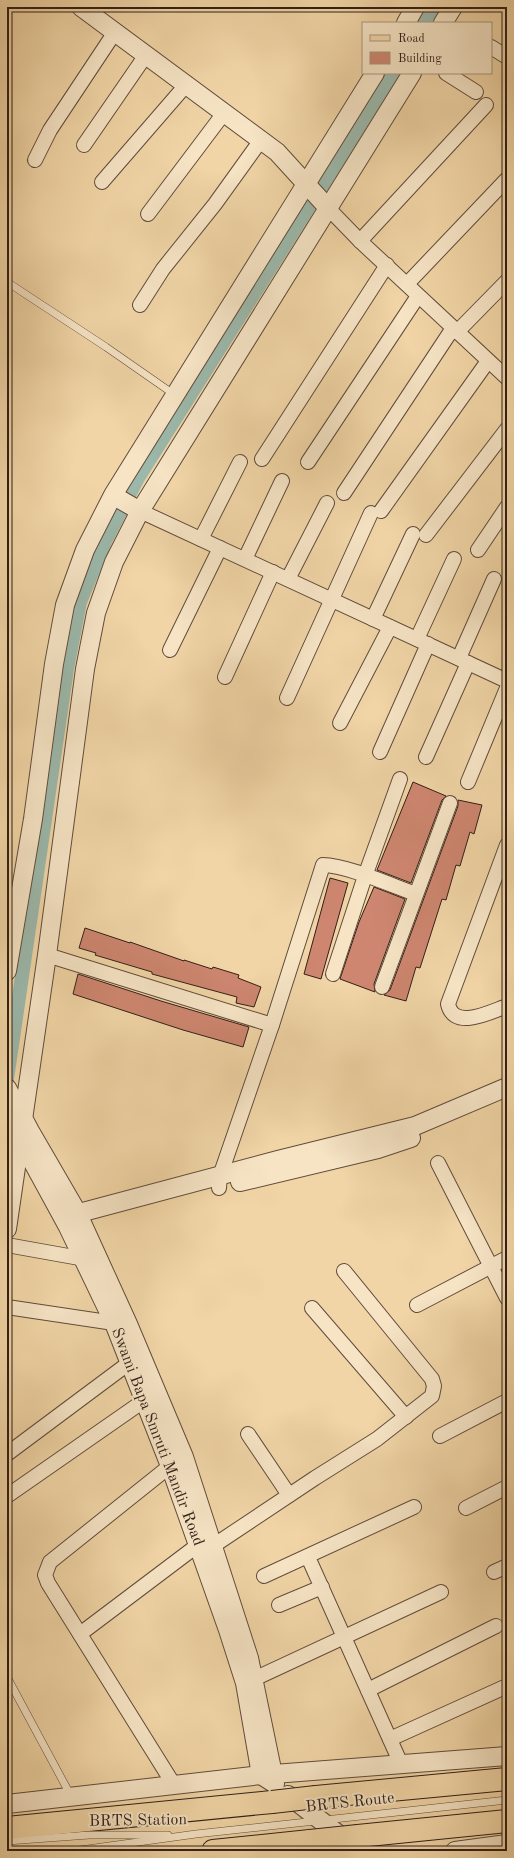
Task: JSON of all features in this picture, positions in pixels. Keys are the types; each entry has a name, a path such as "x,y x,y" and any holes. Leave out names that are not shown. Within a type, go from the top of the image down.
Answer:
{"main road":[{"path":"7,1828 270,1784 316,1797 507,1779"},
{"path":"213,1851 310,1841 359,1844 507,1821"}],"street":[{"path":"81,7 277,152 306,186 360,241 507,378"},
{"path":"407,22 416,7"},
{"path":"35,160 50,130 115,32"},
{"path":"492,48 507,56"},
{"path":"84,145 146,55"},
{"path":"7,971 33,819 54,664 65,605 85,550 113,495 374,74"},
{"path":"15,1116 47,955 85,669 96,613 114,562 140,511 411,74"},
{"path":"448,74 476,92"},
{"path":"102,182 186,85"},
{"path":"360,241 486,105"},
{"path":"148,214 224,113"},
{"path":"140,305 163,269 215,204 261,140"},
{"path":"406,284 507,179"},
{"path":"262,459 386,266"},
{"path":"344,493 455,330 507,280"},
{"path":"308,462 418,296"},
{"path":"287,698 332,600 376,512 488,361"},
{"path":"373,619 420,535 507,429"},
{"path":"201,539 240,462"},
{"path":"245,559 282,481"},
{"path":"113,495 140,511 507,681"},
{"path":"288,579 327,502"},
{"path":"478,550 507,507"},
{"path":"170,650 220,548"},
{"path":"380,752 454,559"},
{"path":"225,677 272,572"},
{"path":"426,757 464,661 494,579"},
{"path":"340,723 390,627"},
{"path":"468,782 507,688"},
{"path":"333,974 365,876 400,779"},
{"path":"382,988 450,803"},
{"path":"507,845 448,1004 450,1012 458,1018 473,1018 507,1006"},
{"path":"220,1182 323,865 329,865 365,876 416,894"},
{"path":"47,955 272,1025"},
{"path":"474,1105 507,1087"},
{"path":"7,1088 15,1116 73,1220 169,1419 184,1457 205,1546 239,1624 254,1679 270,1784 320,1820 359,1844"},
{"path":"73,1220 220,1182 278,1160 415,1126 451,1112 507,1097"},
{"name":"Swami Bapa Smruti Mandir Road","path":"15,1116 19,1137 73,1220 85,1259 114,1323 170,1466 205,1546 228,1630 245,1683 270,1784"},
{"path":"7,1229 19,1137"},
{"path":"438,1163 507,1298"},
{"path":"7,1245 85,1259"},
{"path":"418,1305 507,1258"},
{"path":"80,1634 205,1546 289,1496 377,1439 432,1396 434,1386 432,1379 344,1271"},
{"path":"7,1306 114,1323"},
{"path":"312,1308 406,1417"},
{"path":"7,1454 129,1363"},
{"path":"7,1496 145,1400"},
{"path":"440,1436 507,1401"},
{"path":"248,1434 289,1496"},
{"path":"170,1466 50,1562 45,1576 174,1785"},
{"path":"466,1508 507,1488"},
{"path":"264,1576 414,1507"},
{"path":"308,1557 402,1764"},
{"path":"494,1572 507,1566"},
{"path":"279,1605 322,1587"},
{"path":"254,1679 441,1592"},
{"path":"368,1690 496,1626"},
{"path":"390,1739 507,1686"},
{"path":"7,1804 174,1785 270,1784 402,1764 507,1756"},
{"path":"467,1850 507,1844"}],"lane":[{"path":"7,282 106,347 175,395"},
{"path":"7,1677 71,1796"},
{"name":"BRTS Route","path":"196,1834 507,1800"},
{"name":"BRTS Station","path":"7,1841 89,1836 196,1834"},
{"name":"BRTS Station","path":"73,1851 196,1834"}],"building":[{"path":"413,782 446,796 442,800 411,883 377,870"},
{"path":"458,800 482,805 474,834 470,832 460,866 456,865 446,900 442,899 420,968 416,967 406,1001 384,995 390,990 458,806"},
{"path":"330,878 348,883 321,979 304,974"},
{"path":"374,887 405,899 374,984 375,992 340,979 359,922"},
{"path":"85,928 184,961 212,969 213,967 239,975 238,978 261,987 254,1007 236,1003 237,997 152,974 152,972 95,955 96,953 79,948"},
{"path":"78,974 161,1001 249,1027 243,1047 183,1030 73,994"}],"waterway":[{"path":"425,22 434,7"},
{"path":"7,1079 67,669 80,602 105,541 138,478 392,74"}]}
